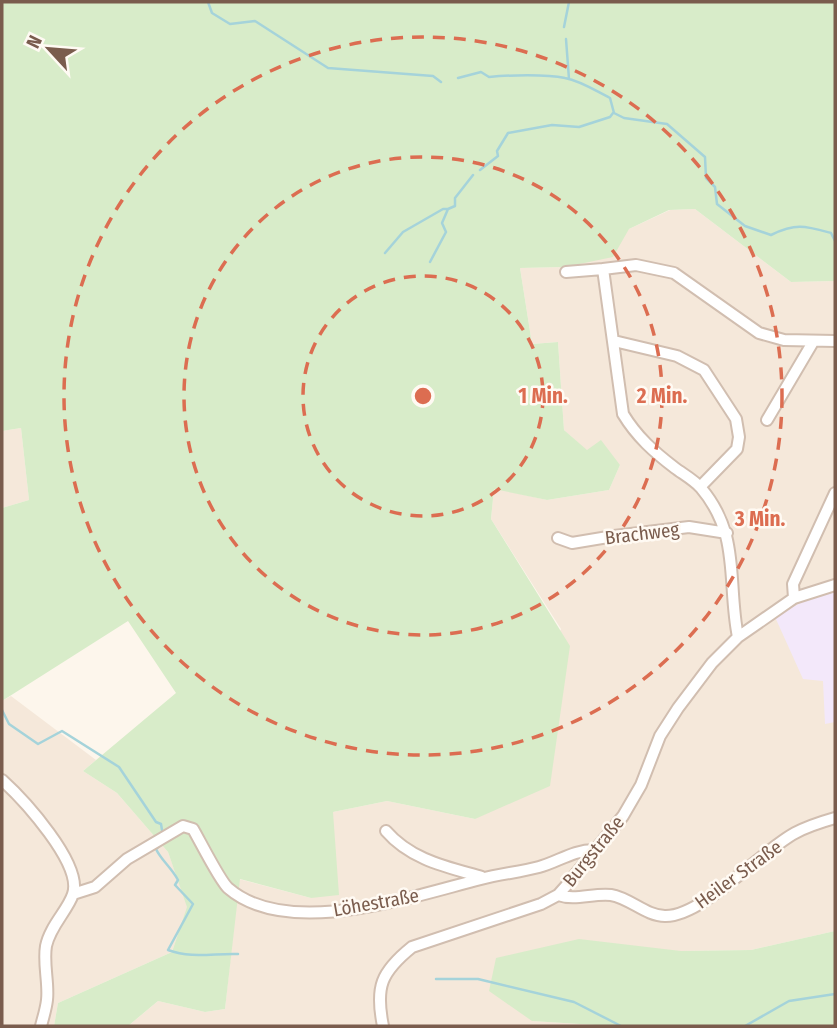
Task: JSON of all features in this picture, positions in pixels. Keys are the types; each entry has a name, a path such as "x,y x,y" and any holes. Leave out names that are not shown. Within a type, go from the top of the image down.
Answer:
{"street":[{"path":"566,272 636,265 674,273 759,333 783,340 835,341"},
{"path":"603,270 623,414 634,433 651,450 700,487 716,511 727,534 738,637"},
{"path":"614,341 677,356 704,370 736,419 739,437 737,449 700,487"},
{"path":"767,420 813,342"},
{"path":"835,493 793,584 794,598 835,585"},
{"name":"Brachweg","path":"558,538 572,543 689,527 727,534"},
{"name":"Burgstraße","path":"383,1026 378,1001 384,977 395,960 412,947 541,904 558,895 623,816 641,785 660,736 712,663 738,637 794,598"},
{"path":"2,780 19,796 67,860 73,875 74,894 56,920 46,946 47,1000 41,1026"},
{"name":"Heiler Straße","path":"558,895 567,898 609,895 655,915 679,914 702,902 793,834 835,818"},
{"name":"Löhestraße","path":"74,894 95,887 127,859 183,826 192,829 226,887 250,902 275,910 345,911 393,902 541,866 580,850 594,850"},
{"name":"Löhestraße","path":"386,831 411,853 438,865 485,878"}],"shaded area":[{"path":"695,209 791,282 835,281 835,931 751,950 681,951 532,1021 611,1026 128,1026 158,1001 205,1012 225,1009 239,879 311,898 333,812 387,801 475,819 561,629 491,519 494,488 547,500 609,490 620,465 587,451 564,430 558,342 532,344 520,268 565,267 629,229 670,210"},
{"path":"21,428 29,500 2,508 2,431"},
{"path":"835,590 835,722 825,724 823,681 803,679 775,617 809,598"},
{"path":"11,696 96,760 83,771 117,793 168,852 188,907 172,952 58,1003 54,1026 2,1026 2,701"}],"green space":[{"path":"2,2 835,2 835,281 791,282 695,209 669,210 629,229 613,257 565,267 520,268 532,344 558,342 564,430 587,450 601,440 620,465 609,490 547,500 494,489 491,519 570,646 550,786 475,819 387,801 333,812 339,895 311,898 240,879 225,1009 205,1012 158,1001 128,1026 54,1026 58,1003 172,952 187,907 168,852 117,793 83,771 176,693 128,621 2,701 2,508 29,500 21,428 2,431"},
{"path":"835,931 835,1026 611,1026 532,1021 489,991 496,958 579,939 681,951 751,950"}],"waterway":[{"path":"208,2 212,13 230,24 255,21 328,68 433,76 441,82"},
{"path":"564,27 569,2"},
{"path":"566,39 569,79"},
{"path":"458,78 481,72 489,77 557,77 583,84 610,98 614,113 624,118 667,124 705,157 706,178 715,187 717,204 745,226 771,235 794,227 807,227 831,233 835,241"},
{"path":"480,170 498,156 497,151 508,133 552,125 579,127 610,117 613,113"},
{"path":"385,253 403,232 443,209 455,206 455,198 473,175"},
{"path":"430,262 446,232 442,223 448,209"},
{"path":"2,710 9,724 38,744 62,731 119,767 156,822 161,824 162,830"},
{"path":"168,839 156,849 178,880 175,885 193,904 168,950 194,955 238,954"},
{"path":"436,979 478,979 574,1002 621,1026"},
{"path":"745,1026 789,1001 835,994"}]}
